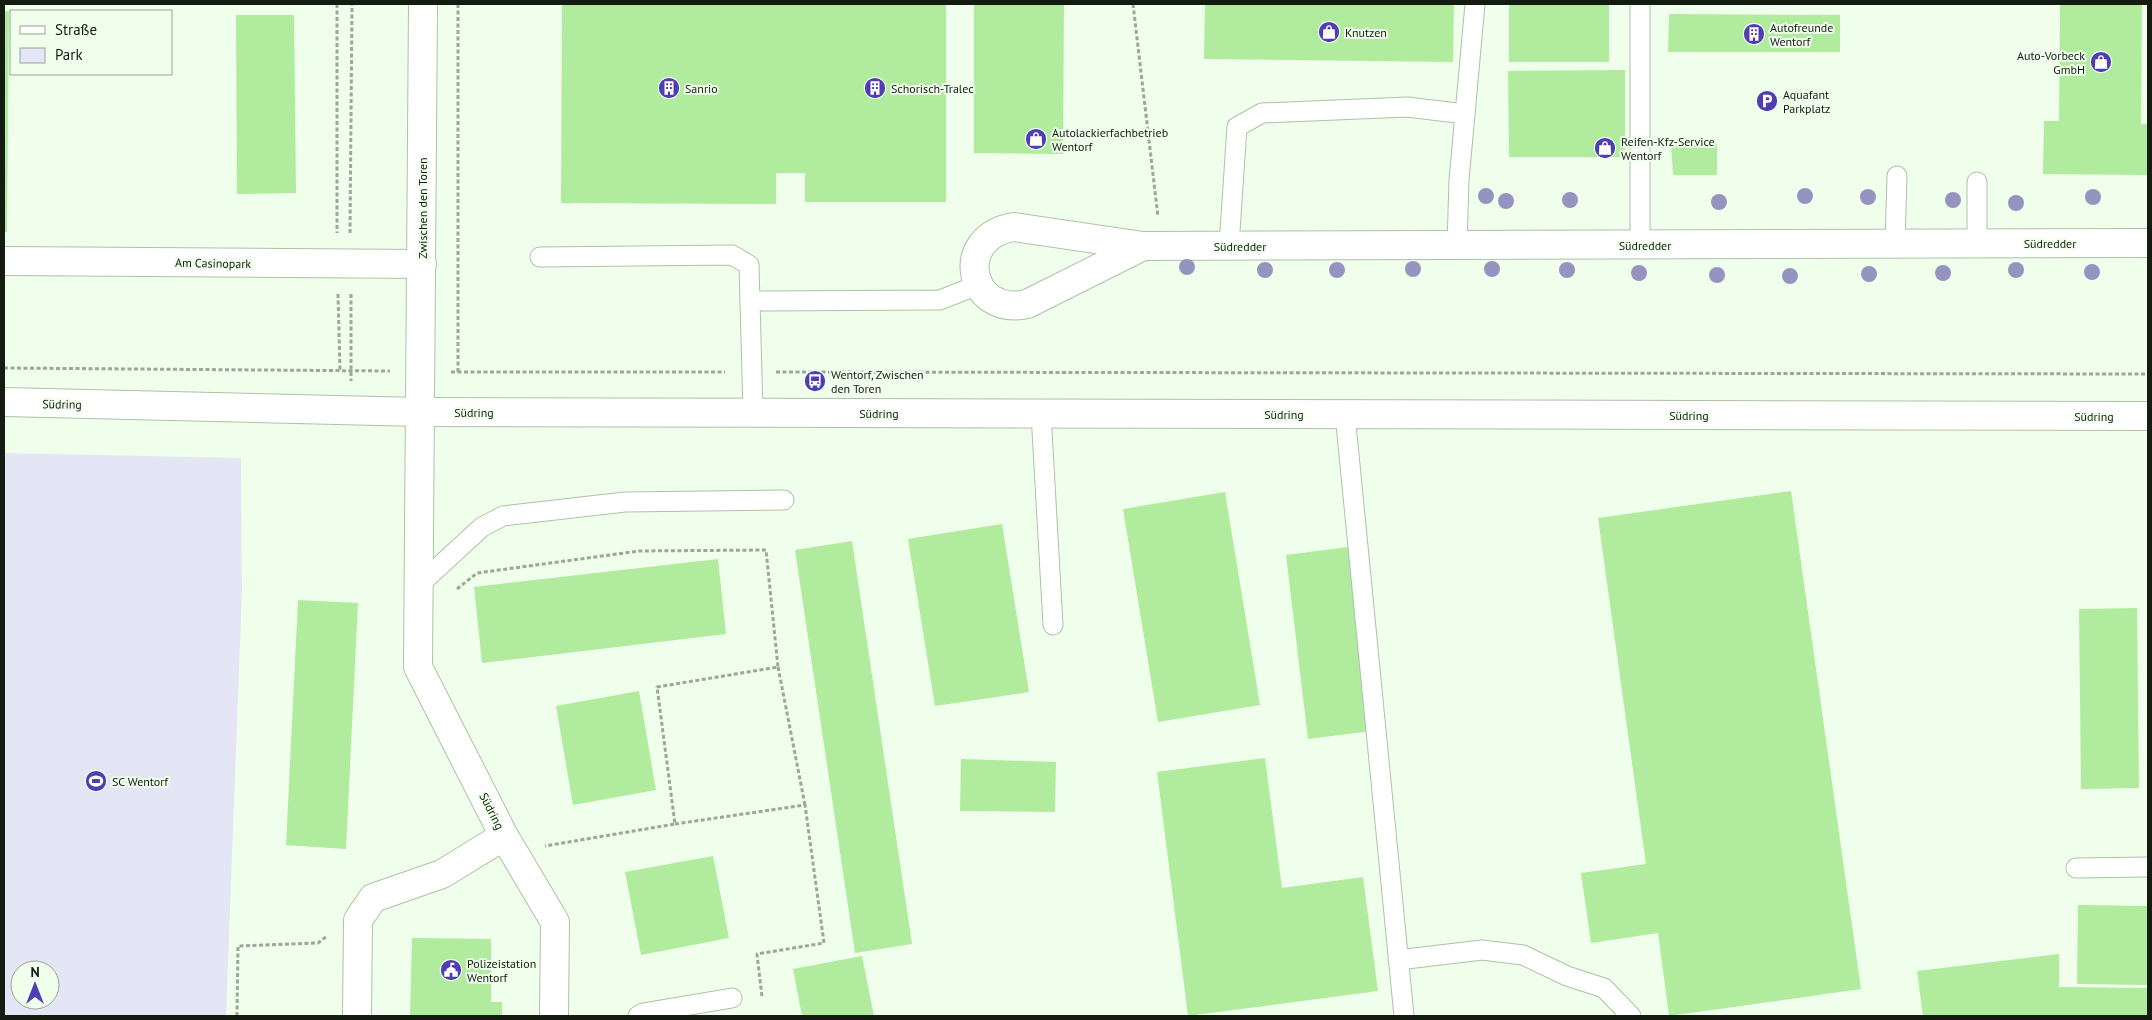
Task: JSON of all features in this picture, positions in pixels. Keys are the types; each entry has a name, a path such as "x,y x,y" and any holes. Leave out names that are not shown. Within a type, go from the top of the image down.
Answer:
{"street":[{"name":"Zwischen den Toren","path":"420,412 423,4"},
{"name":"Südredder","path":"1143,246 1028,304 1018,306 997,303 986,295 978,284 974,262 983,241 1000,229 1021,227 1143,246 2148,242"},
{"name":"Am Casinopark","path":"4,260 422,264"},
{"name":"Südring","path":"4,402 420,412 2148,416"},
{"name":"Südring","path":"420,412 418,667 508,844 554,922 554,1016"},
{"name":"Südring","path":"357,1016 358,920 373,898 442,874 508,844"}],"lane":[{"path":"1458,246 1459,180 1475,4"},
{"path":"1640,4 1640,244"},
{"path":"1229,246 1236,127 1262,113 1407,106 1465,114"},
{"path":"1895,244 1897,176"},
{"path":"1977,182 1977,243"},
{"path":"540,258 732,255 749,265 753,412"},
{"path":"750,301 940,300 978,284"},
{"path":"1041,413 1053,625"},
{"path":"1345,414 1404,1016"},
{"path":"419,585 482,527 503,516 624,502 784,500"},
{"path":"2076,868 2148,867"},
{"path":"1398,960 1482,950 1523,955 1566,976 1604,988 1631,1016"},
{"path":"638,1016 643,1013 732,998"}],"path":[{"path":"337,4 344,264 351,371"},
{"path":"340,371 352,4"},
{"path":"458,4 458,372"},
{"path":"1133,4 1158,223 1143,246"},
{"path":"4,368 421,372 2148,374"},
{"path":"455,590 477,573 639,551 766,550 778,667 805,805 824,943 757,954 762,998"},
{"path":"675,824 657,688 778,667"},
{"path":"508,844 675,824 805,805"},
{"path":"237,1016 238,946 318,943 332,932"}],"green space":[{"path":"4,453 241,458 242,590 226,1016 4,1016"}],"building":[{"path":"562,4 946,4 946,202 805,202 805,173 776,173 776,204 561,203"},
{"path":"974,4 1064,4 1063,154 974,153"},
{"name":"Knutzen","path":"1205,4 1454,4 1453,62 1204,59"},
{"path":"1509,4 1609,4 1609,62 1509,62"},
{"name":"Auto-Vorbeck GmbH","path":"2060,4 2142,4 2141,124 2148,124 2148,175 2043,174 2044,121 2059,121"},
{"path":"4,11 9,11 7,232 4,232"},
{"name":"Autofreunde Wentorf","path":"1669,14 1840,15 1840,52 1668,52"},
{"path":"236,15 294,15 296,193 237,194"},
{"path":"1625,70 1625,157 1509,157 1508,71"},
{"path":"1671,144 1717,144 1717,175 1673,175"},
{"path":"1791,491 1861,989 1669,1016 1658,933 1591,943 1581,873 1646,864 1598,518"},
{"path":"1225,492 1260,705 1158,722 1123,509"},
{"path":"1002,524 1029,692 935,706 908,539"},
{"path":"852,541 912,944 855,953 795,550"},
{"path":"1348,547 1371,731 1308,739 1286,555"},
{"path":"718,559 726,634 482,663 474,587"},
{"path":"298,600 358,603 346,849 286,845"},
{"path":"2137,608 2139,788 2081,789 2079,609"},
{"path":"639,691 656,790 573,805 556,706"},
{"path":"1265,758 1282,888 1363,877 1378,991 1188,1016 1157,772"},
{"path":"961,759 1056,762 1055,812 960,811"},
{"path":"713,856 729,938 641,955 625,872"},
{"path":"2078,905 2148,906 2148,985 2077,984"},
{"name":"Polizeistation Wentorf","path":"412,938 491,939 491,1002 502,1002 502,1016 410,1016"},
{"path":"2059,954 2059,987 2148,988 2148,1016 1923,1016 1917,971"},
{"path":"862,956 874,1016 802,1016 793,969"}],"place":[{"name":"Knutzen","path":"1329,32"},
{"name":"Autofreunde Wentorf","path":"1754,34"},
{"name":"Auto-Vorbeck GmbH","path":"2101,62"},
{"name":"Sanrio","path":"669,88"},
{"name":"Schorisch-Tralec","path":"875,88"},
{"name":"Aquafant Parkplatz","path":"1767,101"},
{"name":"Autolackierfachbetrieb Wentorf","path":"1036,139"},
{"name":"Reifen-Kfz-Service Wentorf","path":"1605,148"},
{"name":"Wentorf, Zwischen den Toren","path":"815,381"},
{"name":"SC Wentorf","path":"96,781"},
{"name":"Polizeistation Wentorf","path":"451,970"}]}
